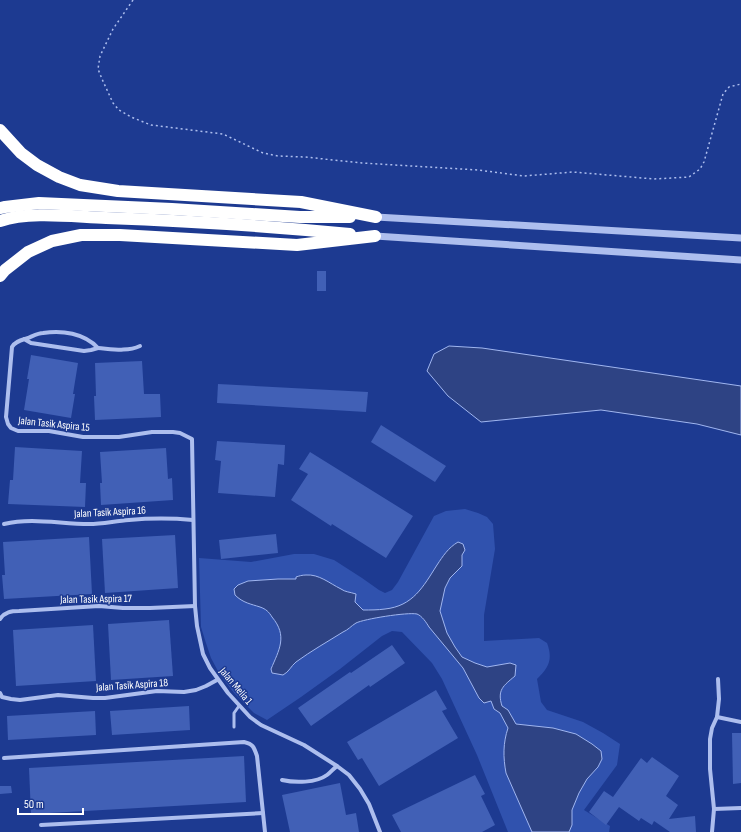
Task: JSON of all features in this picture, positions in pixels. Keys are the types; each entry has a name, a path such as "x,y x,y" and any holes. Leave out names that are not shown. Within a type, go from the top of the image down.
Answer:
{"highway":[{"path":"0,130 21,153 37,165 59,177 80,185 118,191 301,202 376,217"},
{"path":"0,208 5,206 39,203 172,214 375,236"},
{"path":"0,221 10,218 40,215 172,214 376,217"},
{"path":"0,276 5,270 28,252 52,241 80,235 120,235 297,245 375,236"}],"street":[{"path":"376,217 741,238"},
{"path":"375,236 741,260"},
{"path":"24,339 41,333 64,332 82,336 95,344 98,348"},
{"path":"24,339 32,343 84,351 98,348 135,349 140,346"},
{"name":"Jalan Tasik Aspira 15","path":"24,339 16,342 12,347 6,417 11,428 18,431 49,431 83,437 119,437 152,432 173,432 180,433 192,439"},
{"name":"Jalan Melia 1","path":"192,439 195,606 197,626 203,654 217,680 250,717 261,725 304,745 349,775 369,804 380,832"},
{"name":"Jalan Tasik Aspira 16","path":"4,524 23,520 90,524 152,518 193,520"},
{"name":"Jalan Tasik Aspira 17","path":"0,619 10,612 19,611 99,606 150,608 195,606"},
{"path":"712,832 714,809 710,769 710,738 712,728 717,717 719,699 718,679"},
{"name":"Jalan Tasik Aspira 18","path":"0,693 2,697 20,700 58,695 105,698 157,690 184,692 196,690 217,680"},
{"path":"717,717 741,722"},
{"path":"4,758 244,742 255,748 257,756 265,832"},
{"path":"282,780 294,782 316,779 326,776 337,766"},
{"path":"714,809 741,808"},
{"path":"41,825 263,813"}],"lane":[{"path":"234,728 234,713 239,706"}],"path":[{"path":"133,0 113,29 100,56 98,69 113,103 119,110 131,117 151,124 223,134 263,153 278,156 478,170 524,176 573,172 654,179 689,177 700,170 704,162 723,94 730,88 741,84"}],"shaded area":[{"path":"449,346 482,348 741,386 741,435 697,424 601,410 481,422 448,396 427,371 434,354"},
{"path":"465,509 487,517 493,524 495,549 484,615 484,641 539,638 547,643 550,654 549,663 537,679 541,702 547,710 583,722 620,744 617,765 584,810 610,826 609,832 508,832 477,755 442,679 432,663 402,632 392,631 382,636 340,669 267,720 254,713 235,694 220,675 211,658 201,627 199,558 251,562 294,554 314,554 334,560 385,593 392,590 398,582 434,516 446,511"},
{"path":"458,542 463,544 465,550 462,555 462,566 450,578 445,588 440,611 447,633 455,647 462,657 487,667 510,663 516,665 515,676 504,686 500,696 502,706 508,710 516,724 553,728 576,734 601,751 602,759 598,767 587,779 572,810 572,825 569,832 532,832 506,773 504,750 508,728 500,713 494,709 491,701 484,703 479,698 463,668 424,619 419,615 395,615 356,623 296,662 283,675 272,673 271,669 277,656 281,637 277,624 266,610 244,602 235,595 234,589 238,585 248,581 296,579 296,577 299,576 311,575 324,579 344,591 356,594 355,602 363,610 380,610 395,607 410,600 422,588 446,552"}],"building":[{"path":"317,271 326,271 326,291 317,291"},
{"path":"31,355 78,363 71,418 24,410"},
{"path":"142,361 144,394 160,394 161,417 95,420 95,363"},
{"path":"218,384 368,392 366,412 217,403"},
{"path":"381,425 446,466 435,482 371,442"},
{"path":"217,441 285,445 284,465 278,464 275,497 218,493 221,461 215,460"},
{"path":"15,447 82,451 80,483 86,483 85,507 8,504 10,480 13,480"},
{"path":"166,448 168,479 172,478 173,500 101,505 100,483 102,483 100,452"},
{"path":"310,452 413,516 386,558 332,524 331,526 291,500 308,474 299,469"},
{"path":"276,534 278,553 221,559 219,540"},
{"path":"175,535 178,588 105,593 102,539"},
{"path":"89,537 92,594 4,599 2,575 5,575 3,542"},
{"path":"169,620 173,676 111,680 108,624"},
{"path":"93,625 96,681 16,686 13,630"},
{"path":"392,645 405,663 370,687 369,685 311,726 298,708"},
{"path":"436,690 447,709 442,711 458,738 379,786 362,758 358,760 347,742"},
{"path":"189,706 190,730 112,735 110,711"},
{"path":"95,711 96,735 8,740 7,716"},
{"path":"732,733 741,733 741,783 733,784"},
{"path":"244,756 246,802 31,814 29,768"},
{"path":"652,757 679,776 666,796 678,805 669,819 695,816 696,832 670,832 654,821 652,825 641,818 639,821 619,807 606,825 589,812 604,791 613,797 641,758 647,763"},
{"path":"475,775 485,794 481,796 495,825 482,832 401,832 392,815"},
{"path":"340,783 346,815 356,813 359,832 290,832 282,795"},
{"path":"0,786 11,786 12,793 0,794"}]}
